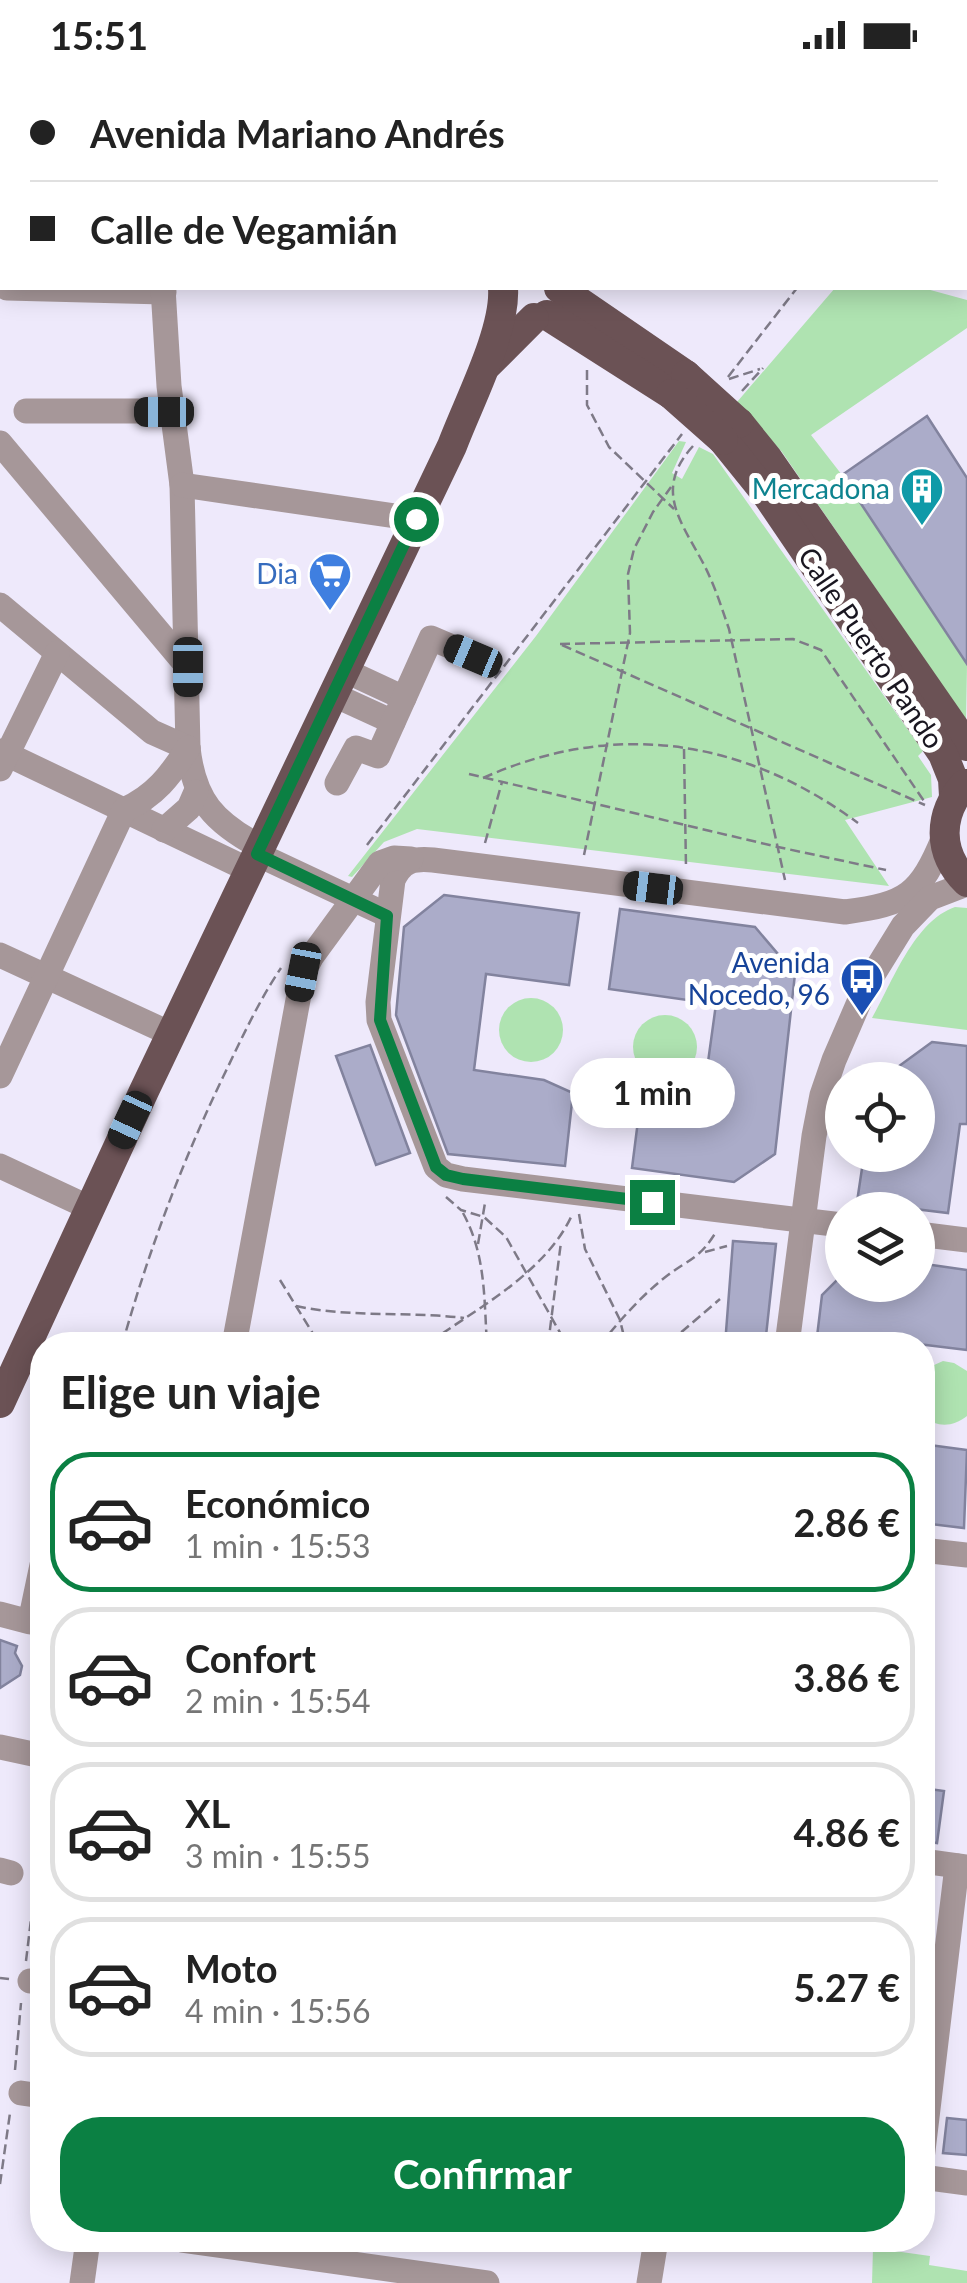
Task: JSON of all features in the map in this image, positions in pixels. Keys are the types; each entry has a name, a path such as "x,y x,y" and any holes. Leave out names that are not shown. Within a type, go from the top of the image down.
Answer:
{"main road":[{"name":"Calle Puerto Pando","path":"504,294 515,314 550,302 678,385 768,459 967,746"},
{"path":"33,1332 452,446 482,370 504,294"},
{"path":"482,370 550,302"},
{"name":"Calle Puerto Pando","path":"731,431 765,492 943,754 961,789"},
{"path":"961,789 946,816 944,837 956,871 967,883"},
{"path":"0,1403 30,1338"}],"street":[{"path":"164,290 172,412 182,485 188,748 197,814 216,854"},
{"path":"26,411 172,412"},
{"path":"0,443 188,667"},
{"path":"182,485 416,519"},
{"path":"0,605 152,732 188,748"},
{"path":"337,784 356,748 378,756 431,638 473,656"},
{"path":"56,653 2,758 216,854 256,857 387,916"},
{"path":"340,683 399,710"},
{"path":"0,1076 124,810 144,801 165,782 188,748"},
{"path":"165,782 196,792 256,857"},
{"path":"164,830 189,808 196,792"},
{"path":"236,1332 303,972 380,864 394,858 845,912 887,907 910,893 934,862 944,837"},
{"path":"411,860 392,880 380,1020 436,1167 446,1175 463,1179 825,1223"},
{"path":"789,1332 822,1095 848,1026 879,962 903,926 930,898 967,883"},
{"path":"845,912 868,926 876,939 879,962"},
{"path":"0,955 171,1034"},
{"path":"0,1166 90,1208"},
{"path":"935,1236 967,1240"},
{"path":"935,1551 967,1555"},
{"path":"0,1614 30,1622"},
{"path":"0,1746 30,1753"},
{"path":"935,1863 962,1866 935,1970"},
{"path":"935,2179 967,2183"},
{"path":"82,2283 86,2252"},
{"path":"298,2283 303,2252"},
{"path":"325,2252 487,2283"},
{"path":"649,2283 654,2252"}],"path":[{"path":"763,368 725,381 795,290"},
{"path":"586,365 587,406 610,447 675,510 715,589 731,640 786,880"},
{"path":"364,850 688,426"},
{"path":"584,855 628,642 628,574 634,550 687,453"},
{"path":"672,485 675,510"},
{"path":"793,639 822,650 927,805 560,644 628,642 793,639"},
{"path":"483,778 549,754 607,745 684,747 760,767 816,794 858,823"},
{"path":"684,747 686,868"},
{"path":"469,774 886,870"},
{"path":"484,842 502,782"},
{"path":"126,1332 183,1160 263,995 285,962"},
{"path":"440,1192 462,1210 484,1218 506,1238 558,1332"},
{"path":"486,1192 478,1246 486,1332"},
{"path":"457,1200 478,1246"},
{"path":"549,1332 561,1238 577,1203 585,1249 623,1332"},
{"path":"704,1252 721,1224"},
{"path":"444,1332 524,1273 561,1238"},
{"path":"610,1332 667,1276 704,1252 726,1246"},
{"path":"280,1280 312,1332"},
{"path":"682,1332 720,1299"},
{"path":"296,1306 322,1312 425,1313 465,1318"},
{"path":"0,2184 22,2093 30,1984"}],"green space":[{"path":"833,290 930,290 967,300 967,328 811,435 842,475 967,665 966,720 782,452 737,402"},
{"path":"679,441 686,442 672,473 682,479 699,447 713,454 923,751 918,756 931,775 932,797 845,820 889,886 417,829 384,842 352,877 348,876 536,636"},
{"path":"955,907 967,908 967,1030 872,1018 916,939 940,914"},
{"path":"531,998 554,1007 563,1030 554,1053 531,1062 508,1053 499,1030 508,1007"},
{"path":"665,1015 688,1024 697,1047 688,1070 665,1079 642,1070 633,1047 642,1024"},
{"path":"954,1363 967,1371 967,1416 945,1425 935,1423 935,1365"},
{"path":"873,2252 930,2256 929,2265 967,2271 967,2283 872,2283"}],"building":[{"name":"Mercadona","path":"927,416 967,478 967,664 842,475"},
{"path":"444,895 579,913 569,985 486,974 474,1070 544,1080 573,1093 565,1166 448,1154 396,1015 404,927"},
{"path":"620,909 755,927 795,974 775,1154 734,1182 632,1168 640,1105 701,1113 716,1004 609,989"},
{"path":"932,1042 967,1046 967,1124 960,1124 948,1213 935,1211 935,1192 858,1192 861,1172 935,1172 935,1062 905,1062"},
{"path":"370,1045 410,1153 376,1165 336,1056"},
{"path":"733,1241 776,1244 766,1332 726,1332"},
{"path":"935,1265 967,1270 967,1350 935,1346 935,1332 818,1332 825,1292 825,1302 935,1302"},
{"path":"935,1446 967,1450 964,1528 935,1525"},
{"path":"0,1640 17,1646 15,1653 22,1666 20,1675 0,1688"},
{"path":"935,1790 944,1791 935,1843"},
{"path":"947,2118 967,2120 967,2155 943,2153"}],"place":[{"name":"Mercadona","path":"922,527"},
{"name":"Dia","path":"330,612"},
{"name":"Avenida Nocedo, 96","path":"862,1017"}],"route":[{"path":"416,519 257,854 387,916 378,1002 380,1020 436,1167 446,1175 463,1179 652,1202"}]}
